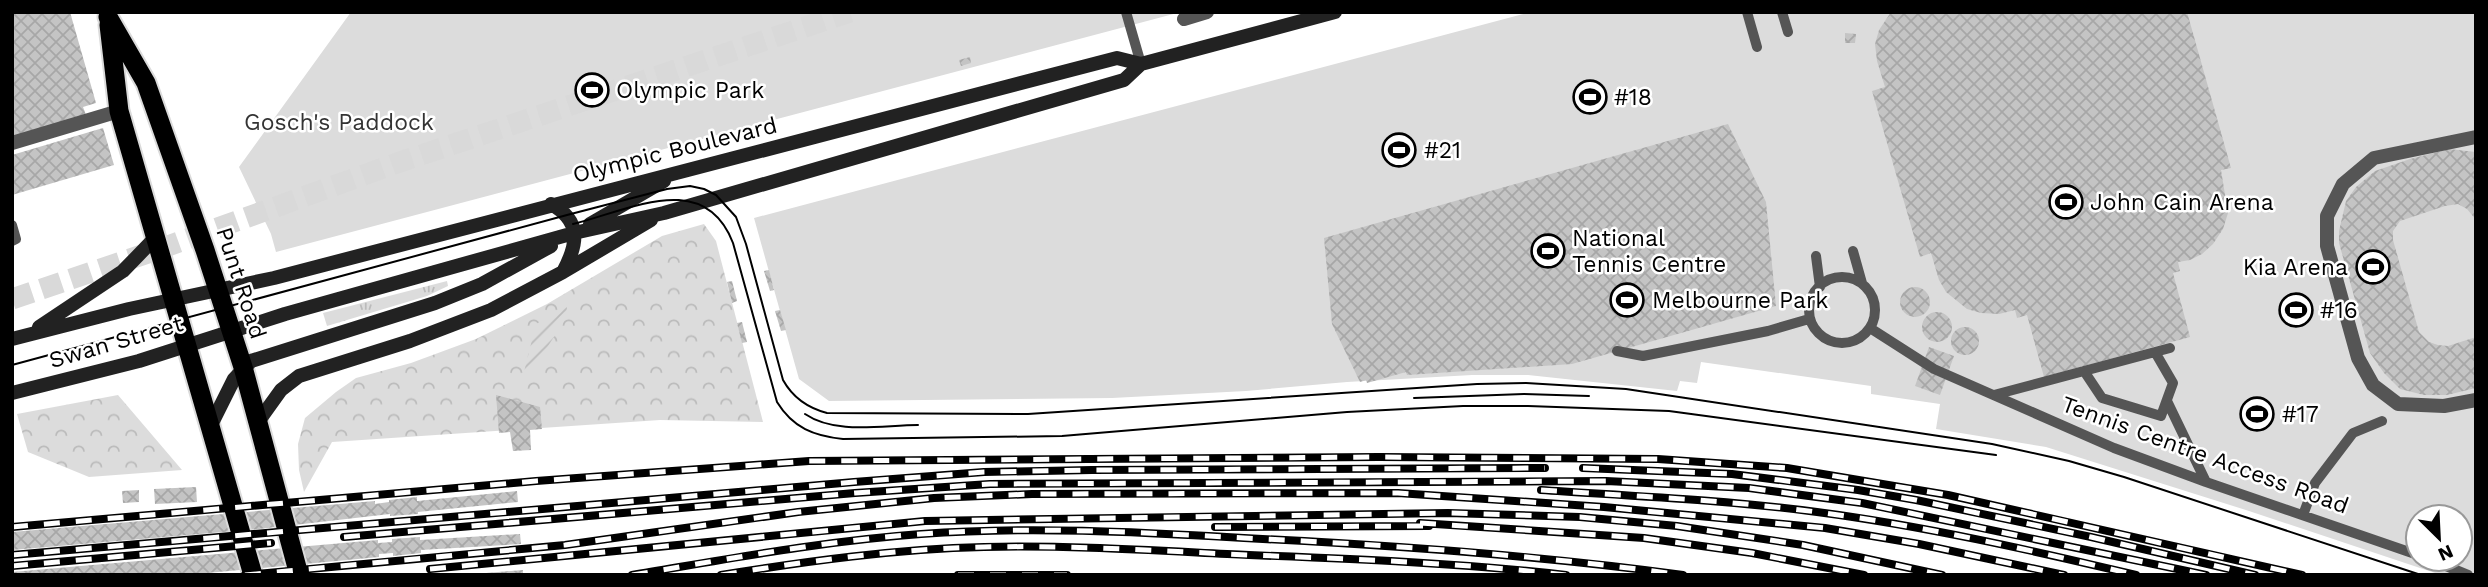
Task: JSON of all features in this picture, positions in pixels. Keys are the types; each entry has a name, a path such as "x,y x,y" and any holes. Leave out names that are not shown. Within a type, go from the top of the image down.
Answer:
{"highway":[{"name":"Punt Road","path":"107,15 119,111 253,575"},
{"name":"Punt Road","path":"107,15 146,83 219,291 243,367 299,575"}],"main road":[{"name":"Olympic Boulevard","path":"232,331 574,233 664,213 895,144 1124,80 1141,64 1335,12"},
{"name":"Olympic Boulevard","path":"219,291 1117,58 1141,64"},
{"path":"210,427 234,379 243,367 262,355 394,317 482,284 677,174"},
{"path":"551,204 568,215 574,233 573,250 563,272"},
{"path":"258,422 281,390 299,376 410,341 469,319 563,272 664,213"},
{"path":"14,338 54,319 123,271 157,236"},
{"name":"Swan Street","path":"14,338 219,291"},
{"name":"Swan Street","path":"12,393 232,331"}],"street":[{"path":"1184,19 1207,12"},
{"path":"12,143 119,111"},
{"path":"2476,137 2374,158 2343,184 2327,216 2327,247 2358,358 2373,385 2398,404 2444,406 2476,400"}],"lane":[{"path":"1126,12 1141,64"},
{"path":"1747,12 1757,47"},
{"path":"1783,12 1788,32"},
{"path":"12,225 16,239 12,240"},
{"path":"1853,251 1862,283"},
{"path":"1816,256 1820,286"},
{"path":"1843,276 1862,283 1869,290 1875,309 1870,328 1862,337 1852,342 1830,342 1813,329 1808,319 1810,298 1820,286 1843,276"},
{"path":"1617,351 1643,356 1768,331 1808,319"},
{"name":"Tennis Centre Access Road","path":"1870,328 1934,369 2114,448 2404,550"},
{"path":"1994,395 2169,348"},
{"path":"2084,371 2102,398 2161,416 2173,383 2155,352"},
{"path":"2166,401 2178,420 2206,482"},
{"path":"2303,515 2315,483 2353,433 2382,421"}],"green space":[{"name":"Olympic Park","path":"351,12 1181,12 276,252 271,234 239,167"},
{"name":"Melbourne Park","path":"1531,12 2476,12 2476,575 2435,573 2474,573 2474,503 2404,503 2404,563 2046,447 1936,429 1940,404 1871,394 1871,386 1701,362 1697,383 1680,381 1677,391 1528,375 1472,375 1112,398 829,401 799,379 754,218"},
{"path":"704,224 716,241 763,422 660,420 332,442 304,492 299,470 298,444 305,418 356,378 411,363 476,339 547,304 662,236"},
{"path":"447,281 448,286 427,296 327,326 323,313"},
{"path":"567,307 566,318 527,379 522,380 536,324"},
{"path":"118,395 182,470 89,477 28,452 17,414"}],"building":[{"path":"12,12 70,12 96,103 83,107 86,115 12,137"},
{"name":"John Cain Arena","path":"1891,12 2187,12 2231,168 2221,170 2228,213 2223,229 2202,254 2178,262 2180,271 2173,273 2190,337 2044,377 2027,315 2017,318 2015,310 1999,314 1981,313 1967,309 1946,292 1939,280 1931,253 1920,257 1872,91 1885,87 1875,44 1879,30"},
{"path":"1845,33 1856,34 1855,43 1845,43"},
{"path":"970,57 971,63 961,66 959,60"},
{"name":"National Tennis Centre","path":"1728,124 1766,202 1776,306 1572,364 1407,375 1406,372 1367,383 1366,380 1360,382 1332,324 1324,238"},
{"path":"103,128 114,165 12,195 12,155"},
{"name":"Kia Arena","path":"2449,149 2476,152 2476,220 2467,209 2458,204 2445,206 2400,221 2393,231 2393,240 2419,332 2429,342 2448,346 2476,337 2476,388 2447,395 2424,395 2400,389 2370,353 2339,243 2339,231 2346,201 2356,187 2375,171"},
{"path":"769,270 774,290 770,291 764,271"},
{"path":"732,281 737,301 732,303 727,282"},
{"path":"1915,287 1926,291 1930,302 1926,313 1915,317 1904,313 1900,302 1904,291"},
{"path":"780,310 786,330 781,331 775,311"},
{"path":"1937,312 1948,316 1952,327 1948,338 1937,342 1926,338 1922,327 1926,316"},
{"path":"742,322 747,342 742,343 737,323"},
{"path":"1965,327 1975,331 1979,341 1975,351 1965,355 1955,351 1951,341 1955,331"},
{"path":"1929,347 1954,356 1940,395 1915,386"},
{"path":"496,395 540,407 542,429 530,430 531,450 513,451 510,432 499,433"},
{"path":"196,487 197,502 155,504 154,489"},
{"path":"139,490 139,502 123,503 122,491"},
{"path":"517,491 518,502 418,514 390,514 259,529 12,550 12,532 375,501 375,504 417,497 417,501"},
{"path":"520,534 521,544 421,550 421,553 393,556 393,553 379,554 379,557 186,575 12,575 12,572 378,540 378,543 420,537 420,540"},
{"path":"523,570 523,575 486,575 486,573"}],"tunnel":[{"path":"12,299 397,163 850,12"}],"tram line":[{"path":"12,365 567,215 667,189 690,186 716,195 736,217 746,244 783,380 791,392 802,401 827,413 1028,414 1477,384 1526,383 1626,389 1992,444 2069,461 2421,575"},
{"path":"573,224 663,201 684,201 704,207 720,220 733,243 777,402 797,424 832,438 1062,436 1347,412 1463,406 1528,406 1669,411 1996,455"},
{"path":"1414,398 1524,394 1589,396"},
{"path":"805,414 817,421 845,427 918,425"}],"railway":[{"path":"12,527 536,481 809,461 1379,457 1658,459 1787,468 1948,495 2302,575"},
{"path":"12,555 984,472 1545,468"},
{"path":"1583,468 1732,474 1858,490 2091,537 2255,575"},
{"path":"344,537 990,484 1606,481 1749,488 1862,503 2206,575"},
{"path":"1541,490 1748,504 1817,512 1977,539 2136,575"},
{"path":"245,575 565,545 798,512 934,498 1032,494 1398,493 1604,507 1825,528 1919,544 2064,575"},
{"path":"430,569 925,521 1448,513 1580,517 1677,526 1803,545 1942,575"},
{"path":"1420,523 1644,538 1752,553 1864,575"},
{"path":"1215,527 1429,526"},
{"path":"632,575 776,551 884,537 1042,530 1409,548 1519,556 1683,575"},
{"path":"12,566 271,543"},
{"path":"721,575 885,553 1017,547 1368,560 1566,575"},
{"path":"958,575 1067,575"}],"place":[{"name":"Olympic Park","path":"592,90"},
{"name":"#18","path":"1590,97"},
{"name":"#21","path":"1399,150"},
{"name":"John Cain Arena","path":"2066,202"},
{"name":"National Tennis Centre","path":"1548,251"},
{"name":"Kia Arena","path":"2373,267"},
{"name":"Melbourne Park","path":"1627,300"},
{"name":"#16","path":"2296,310"},
{"name":"#17","path":"2257,414"}],"park label":[{"name":"Gosch's Paddock","path":"339,122"}]}
